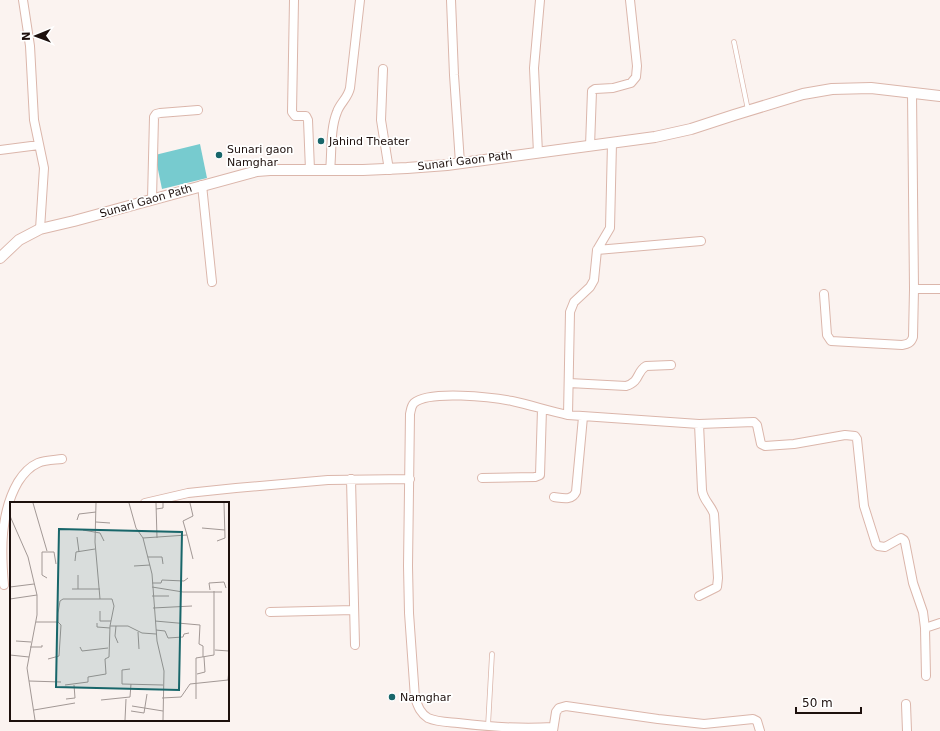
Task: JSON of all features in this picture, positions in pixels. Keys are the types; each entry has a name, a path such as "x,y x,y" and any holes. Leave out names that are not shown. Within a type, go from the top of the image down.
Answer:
{"street":[{"path":"23,0 30,46 34,120 44,168 40,229"},
{"path":"294,0 292,112 295,116 306,116 308,120 310,170"},
{"path":"330,171 335,119 340,105 348,96 350,88 360,0"},
{"path":"451,0 460,163"},
{"path":"538,153 534,68 540,0"},
{"path":"590,146 592,92 595,89 613,88 631,83 636,77 637,66 630,0"},
{"path":"383,69 381,120 389,170"},
{"name":"Sunari Gaon Path","path":"0,258 19,240 40,229 257,171 389,170 460,163 612,143 678,133 748,110 810,92 832,89 871,88 940,96"},
{"path":"824,294 827,335 831,341 902,345 909,343 913,337 912,93"},
{"path":"152,199 154,116 160,113 198,110"},
{"path":"568,415 570,312 574,302 590,287 594,280 598,250 608,233 611,222 612,143"},
{"path":"0,150 39,145"},
{"path":"202,185 212,282"},
{"path":"598,250 701,241"},
{"path":"914,289 940,289"},
{"path":"569,383 626,386 636,381 643,367 670,365"},
{"path":"760,731 757,721 753,719 704,724 566,706 559,708 556,712 553,729 488,727 438,721 428,718 422,713 415,698 409,613 411,409 414,403 420,400 452,395 487,397 512,401 568,415 583,417 699,424 754,422 757,425 760,443 765,446 794,444 845,435 852,435 856,437 864,506 876,544 882,547 899,539 904,540 913,583 923,612 925,628 926,676"},
{"path":"482,478 535,477 540,475 542,409"},
{"path":"554,497 570,498 574,496 576,492 583,417"},
{"path":"699,424 702,496 712,508 714,514 718,578 717,587 699,596"},
{"path":"4,585 2,536 6,512 16,487 30,468 38,463 62,459"},
{"path":"150,502 195,492 306,482 351,479 410,479"},
{"path":"351,479 355,645"},
{"path":"270,612 354,610"},
{"path":"925,628 940,623"},
{"path":"906,704 907,731"}],"lane":[{"path":"734,42 748,110"},
{"path":"488,727 492,654"}],"water":[{"path":"200,144 207,178 162,189 155,155"}],"place":[{"name":"Jahind Theater","path":"321,141"},
{"name":"Sunari gaon Namghar","path":"219,155"},
{"name":"Namghar","path":"392,697"}]}
